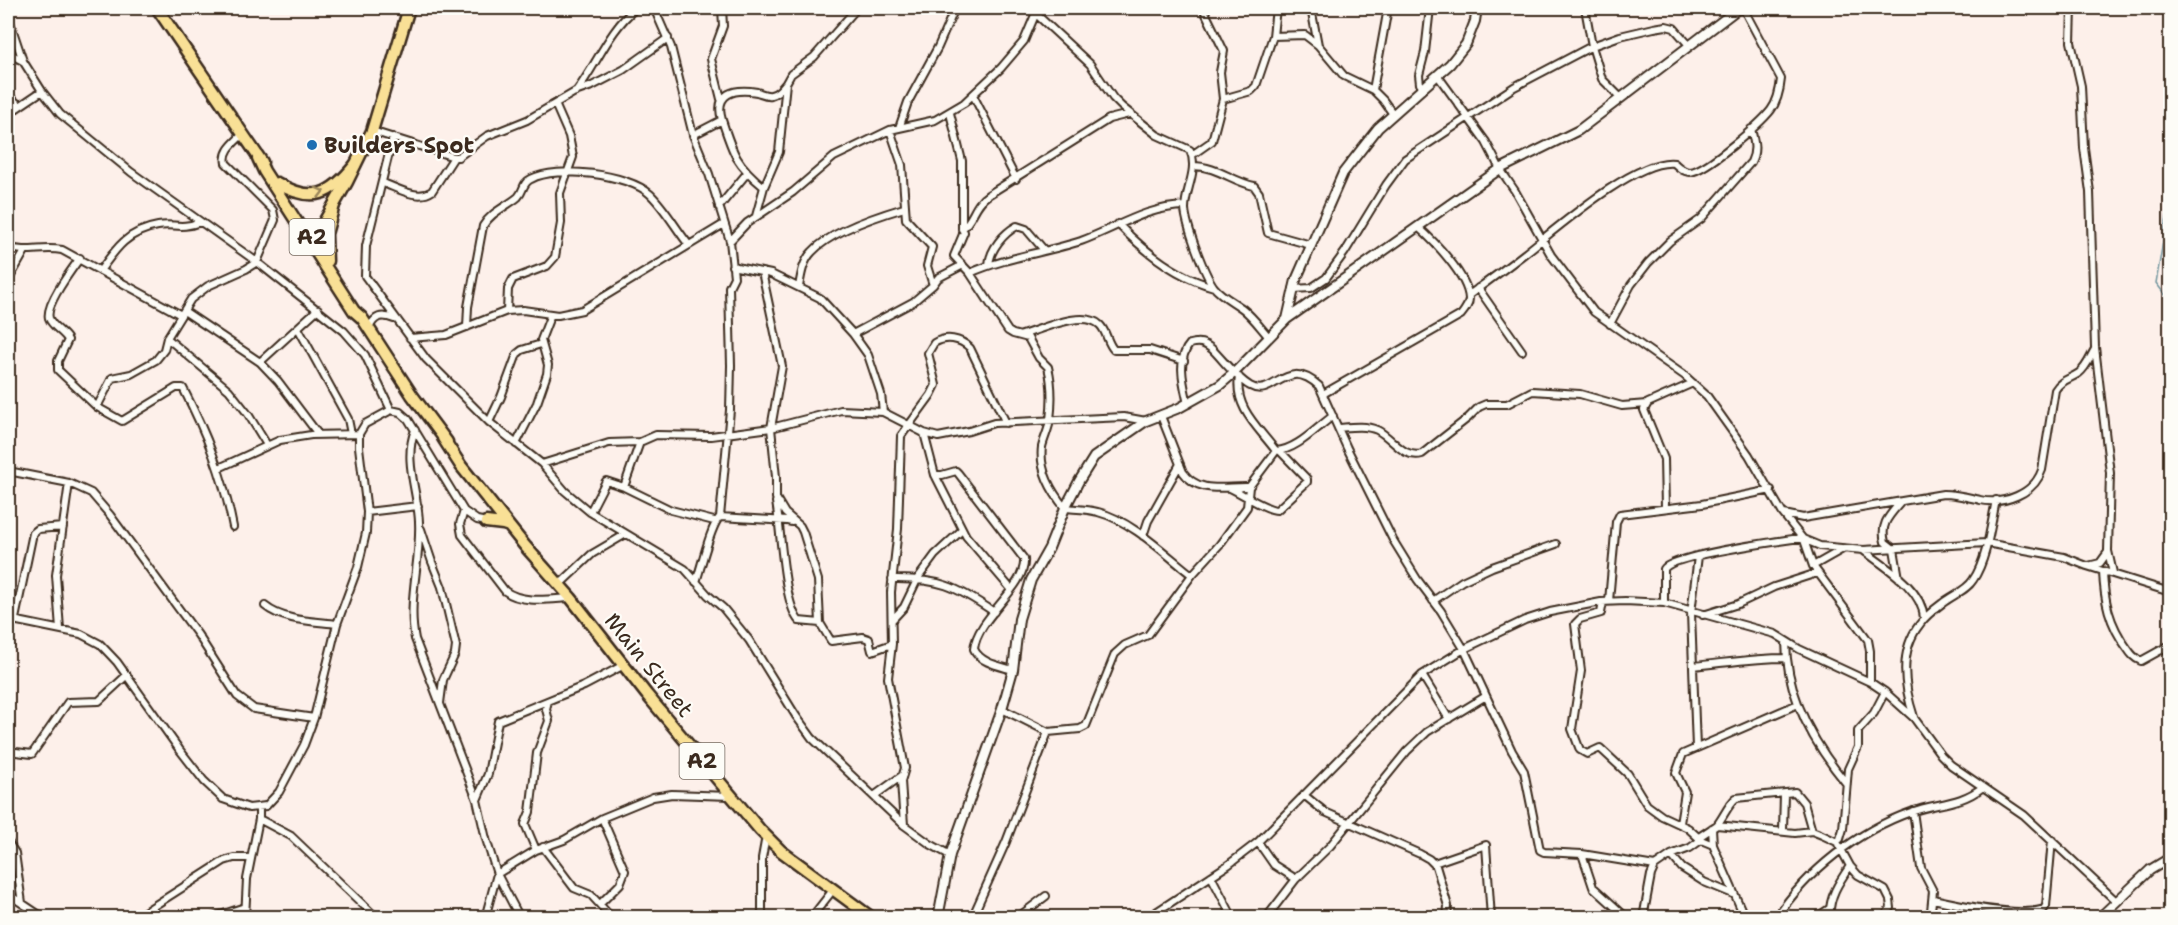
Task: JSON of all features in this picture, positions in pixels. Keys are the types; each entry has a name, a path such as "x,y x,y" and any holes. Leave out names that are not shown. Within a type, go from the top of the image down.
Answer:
{"main road":[{"name":"A2","path":"157,8 277,183 354,312 362,318 443,438 501,512"},
{"path":"312,243 372,131 409,8"},
{"name":"A2","path":"258,158 264,171 312,243 359,308 362,318"},
{"path":"277,183 294,192 318,194 338,185 355,165"},
{"path":"327,261 326,234 334,205"},
{"name":"A2","path":"443,438 455,457 501,512"},
{"path":"488,499 489,506 483,521 509,526"},
{"name":"Main Street","path":"501,512 509,526 549,575 571,598 766,836 781,851 872,918"},
{"name":"Main Street","path":"501,512 557,583"}],"street":[{"path":"575,92 591,72 618,25 636,8"},
{"path":"654,8 668,38 693,135 709,174 730,241 734,278 729,287 731,365 727,434 717,519 696,582"},
{"path":"722,8 723,26 711,59 721,100 722,120 733,154 747,173 764,188"},
{"path":"721,100 725,95 745,92 771,95 780,90 791,74 814,57 857,8"},
{"path":"899,128 908,102 938,47 955,8"},
{"path":"1192,154 1212,141 1223,99 1220,84 1224,51 1203,8"},
{"path":"1223,99 1254,89 1273,36 1276,8"},
{"path":"1311,8 1318,45"},
{"path":"1373,90 1388,8"},
{"path":"1424,88 1420,84 1419,75 1425,52 1430,8"},
{"path":"1287,319 1293,289 1343,173 1366,142 1393,114 1438,76 1466,44 1475,21 1477,8"},
{"path":"1585,8 1592,46 1602,80 1621,98"},
{"path":"938,918 950,855 1002,709 1013,670 1019,619 1031,580 1065,508 1094,457 1146,421 1188,404 1237,375 1268,336 1287,319 1500,170 1566,138 1741,8 1781,79 1781,86 1773,108 1725,152 1694,171 1688,172 1669,162 1650,166 1600,195 1469,295"},
{"path":"2072,8 2071,42 2081,86 2084,148 2090,192 2095,347 2110,473 2108,551 2113,573"},
{"path":"730,241 755,217 793,192 834,157 890,130 935,120 973,95 1001,68 1023,41 1037,11 1090,64 1113,98 1129,114 1158,135 1186,147 1192,154 1193,166 1185,206 1188,225 1214,286"},
{"path":"8,16 23,61 42,92 60,114 82,134 257,262 344,331 365,355 391,410"},
{"path":"1293,289 1311,288 1326,278 1346,252 1386,185 1405,159 1514,87 1592,46 1620,36 1666,26 1674,28 1689,45"},
{"path":"1273,36 1305,35 1318,45 1344,76 1373,90 1393,114"},
{"path":"383,183 416,195 428,194 454,157 464,153 487,136 527,120 575,92 592,87 623,70 668,38"},
{"path":"8,53 23,61"},
{"path":"1438,76 1486,142 1542,240 1594,312 1693,383 1707,396 1730,427 1771,490 1783,514 1803,539 1817,573 1868,640 1870,682"},
{"path":"755,217 779,152 786,83"},
{"path":"8,114 42,92"},
{"path":"8,95 20,106"},
{"path":"973,95 1016,178"},
{"path":"507,311 508,289 513,279 547,266 555,257 561,223 560,194 573,157 572,145 555,104"},
{"path":"950,112 962,161 962,229 964,232 954,254 970,273 1008,331 1028,338 1049,370 1050,421 1042,448 1043,466 1054,494 1065,508 1097,512 1123,524 1143,536 1192,575"},
{"path":"962,229 969,224 981,199 1110,119 1129,114"},
{"path":"693,135 722,120"},
{"path":"1610,324 1631,285 1648,263 1670,242 1701,219 1751,162 1755,154 1755,146 1751,129"},
{"path":"890,130 902,165 904,208 908,222 932,247 927,266 933,285"},
{"path":"372,131 454,157"},
{"path":"97,407 112,378 131,374 156,360 164,350 167,338 191,299 208,285 257,262 264,249 275,215 273,210 226,163 225,153 242,135"},
{"path":"393,137 366,246 365,276 426,359 489,422 542,464 565,491 590,512 685,569 723,608 749,640 790,708 812,738 904,825 950,855"},
{"path":"1193,166 1216,170 1254,186 1259,193 1268,233 1311,245"},
{"path":"467,327 483,226 487,220 518,197 528,180 549,173 568,173 614,178 645,190 689,245"},
{"path":"719,207 747,173"},
{"path":"970,273 989,265 1079,242 1150,212 1185,206"},
{"path":"799,287 806,260 812,251 848,229 904,208"},
{"path":"100,271 123,241 130,236 159,225 188,227 200,222"},
{"path":"410,338 446,335 507,311 523,310 551,315 566,314 588,307 724,224"},
{"path":"1118,224 1134,242 1174,269 1193,281 1214,286 1252,317 1268,336"},
{"path":"989,265 990,256 996,246 1017,226 1026,229 1044,250"},
{"path":"1323,394 1461,315 1469,304 1466,285 1434,242 1418,227"},
{"path":"8,247 25,251 53,248 80,258 100,271 183,313 260,362 278,381 318,434"},
{"path":"8,280 25,251"},
{"path":"80,258 64,281 48,317 68,340 58,361 58,370 97,407 122,421 176,388 183,388 219,468 233,527"},
{"path":"853,334 913,302 938,278 963,265"},
{"path":"732,266 771,274 820,298 853,334 873,366 883,412"},
{"path":"762,272 782,366 771,428 781,550 792,611 799,621 820,623"},
{"path":"1478,288 1522,351"},
{"path":"260,362 318,309"},
{"path":"369,328 378,316 382,315 397,320"},
{"path":"516,444 537,403 547,374 548,364 541,344 551,315"},
{"path":"1022,335 1074,319 1093,319 1103,328 1110,347 1118,352 1150,350 1184,361"},
{"path":"298,328 348,419 351,434"},
{"path":"167,338 229,390 248,414 267,445"},
{"path":"904,825 901,781 905,768 888,678 892,644 892,579 898,529 901,436 936,385 927,353 934,343 950,338 970,348 1006,423"},
{"path":"1188,404 1183,380 1186,348 1190,344 1200,342 1212,349 1250,386 1264,388 1291,375 1300,374 1311,378 1319,386 1393,540 1464,649 1512,751 1526,775 1540,850 1655,866"},
{"path":"489,422 517,354 541,344"},
{"path":"1783,514 1803,518 1943,494 1996,500 2020,495 2033,487 2039,478 2058,384 2079,373 2086,366 2095,347"},
{"path":"1229,488 1269,509 1276,510 1307,482 1307,479 1248,417 1239,393 1237,375"},
{"path":"1338,428 1369,428 1379,431 1407,454 1413,456 1422,454 1479,407 1486,404 1507,404 1532,391 1580,394 1622,406 1647,404 1693,383"},
{"path":"1647,404 1644,413 1664,459 1665,508"},
{"path":"8,619 60,628 81,634 100,644 127,675 204,781 223,799 249,808 266,806 279,792 304,745 314,718 337,624 358,567 366,533 367,512 358,447 359,434 365,423 391,410 400,412 408,419 464,511 483,521 501,512"},
{"path":"542,464 609,443 640,441 656,435 727,434 771,428 831,412 883,412 924,433 938,437 994,423 1124,417 1146,421"},
{"path":"1161,416 1183,472 1194,484 1208,488 1250,487"},
{"path":"1002,709 1048,732 1080,729 1086,726 1114,654 1125,645 1148,635 1192,575 1220,544 1247,507 1250,487 1278,451 1297,443 1333,416"},
{"path":"415,430 410,442 410,456 420,523 427,550 442,587 456,646 455,654 443,680 440,705"},
{"path":"924,433 935,475 962,530 1011,589"},
{"path":"219,468 267,445 294,437 318,434 359,434"},
{"path":"624,487 640,441"},
{"path":"1143,536 1148,521 1180,464"},
{"path":"8,471 69,483 91,493 105,507 198,635 237,696 254,709 314,718"},
{"path":"935,475 956,471 1024,559 1024,568 994,612 975,643 974,649 976,654 987,662 1013,670"},
{"path":"590,512 606,481 624,487 671,510 717,519 787,520 800,526"},
{"path":"60,628 56,575 69,483"},
{"path":"1713,845 1647,805 1628,774 1600,748 1587,754 1582,753 1574,736 1572,718 1581,671 1575,624 1580,619 1601,613 1606,602 1617,517 1624,513 1702,504 1771,490"},
{"path":"776,498 784,513 800,526 818,580 820,623 831,641 862,637 869,639 872,651 892,644"},
{"path":"1914,718 1906,688 1905,672 1909,645 1914,632 1924,618 1970,585 1979,570 1996,500"},
{"path":"1899,578 1894,549 1885,542 1883,526 1901,502"},
{"path":"367,512 418,506"},
{"path":"464,511 460,524 462,535 505,591 520,599 571,598"},
{"path":"420,523 412,623 415,639 477,800 496,874 520,918"},
{"path":"15,620 30,538 38,529 63,527"},
{"path":"892,620 909,600 918,578 934,555 962,530"},
{"path":"557,583 592,554 626,534"},
{"path":"1664,603 1666,565 1698,556 1803,539 1820,546 1863,550 1986,543 2064,557 2170,592"},
{"path":"1434,601 1462,581 1492,567 1557,544"},
{"path":"1813,566 1843,549"},
{"path":"1863,550 1899,578 1918,599 1924,618"},
{"path":"2087,566 2100,563 2108,551"},
{"path":"1696,748 1691,613 1698,556"},
{"path":"2103,571 2109,618 2135,658 2141,661 2146,660 2170,645"},
{"path":"1702,615 1738,604 1774,587 1817,573"},
{"path":"892,579 918,578 941,582 960,590 994,612"},
{"path":"1148,918 1258,842 1422,675 1464,649 1525,620 1568,608 1606,602 1664,603 1691,613 1775,634 1870,682 1914,718 1946,760 2006,801 2052,840 2116,901"},
{"path":"265,606 293,618 337,624"},
{"path":"1786,641 1786,658 1798,704 1817,744 1846,783"},
{"path":"1693,666 1764,658 1786,658"},
{"path":"477,800 488,774 498,721 584,686 625,665"},
{"path":"8,751 32,754 68,702 99,701 127,675"},
{"path":"1422,675 1449,718"},
{"path":"1837,842 1844,829 1848,769 1858,747 1858,731 1874,713 1885,692"},
{"path":"1266,918 1296,879 1330,846 1407,751 1427,732 1486,696"},
{"path":"548,701 546,709 549,721 537,753 530,812 525,824 539,848 574,888 591,895 612,918"},
{"path":"1680,823 1685,792 1676,773 1683,754 1798,704"},
{"path":"972,918 1006,842 1048,732"},
{"path":"874,796 903,775"},
{"path":"1776,918 1826,861 1885,822 1913,811 1959,801 1970,797 1983,787"},
{"path":"1642,918 1655,866 1671,855 1690,848 1715,826 1726,814 1729,804 1736,798 1795,792 1804,802 1812,831"},
{"path":"1783,830 1784,794"},
{"path":"485,918 496,874 539,848 564,840 602,818 661,795 731,796"},
{"path":"1304,795 1325,812 1420,854 1434,863 1448,906 1447,918"},
{"path":"244,918 245,892 259,819 259,807"},
{"path":"1913,811 1921,868 1932,891 1933,899 1931,914 1926,918"},
{"path":"600,904 620,884 625,871 602,818"},
{"path":"259,819 291,836 377,918"},
{"path":"1715,826 1795,832 1812,831 1837,842 1850,866 1863,879 1885,890 1891,908 1883,918"},
{"path":"1715,826 1713,845 1745,918"},
{"path":"762,918 762,858 766,836"},
{"path":"1933,899 1977,908 2028,911 2044,909 2052,840"},
{"path":"8,842 15,853 22,903"},
{"path":"1258,842 1274,865 1296,879"},
{"path":"1434,863 1486,845 1491,918"},
{"path":"1582,855 1593,887 1627,918"},
{"path":"1671,855 1682,868 1704,882 1723,888 1733,895"},
{"path":"135,918 224,861 234,858 250,858"},
{"path":"2099,918 2150,870 2170,858"},
{"path":"1830,918 1829,909 1833,895 1850,866"},
{"path":"1211,876 1233,918"},
{"path":"811,918 833,890"},
{"path":"8,894 34,914 44,918"},
{"path":"1017,918 1046,896"},
{"path":"211,918 245,907"},
{"path":"1977,908 1977,918"},
{"path":"1805,918 1820,915 1829,909"}],"waterway":[{"path":"2170,200 2156,283 2170,301"}],"place":[{"name":"Builders Spot","path":"312,145"}]}
